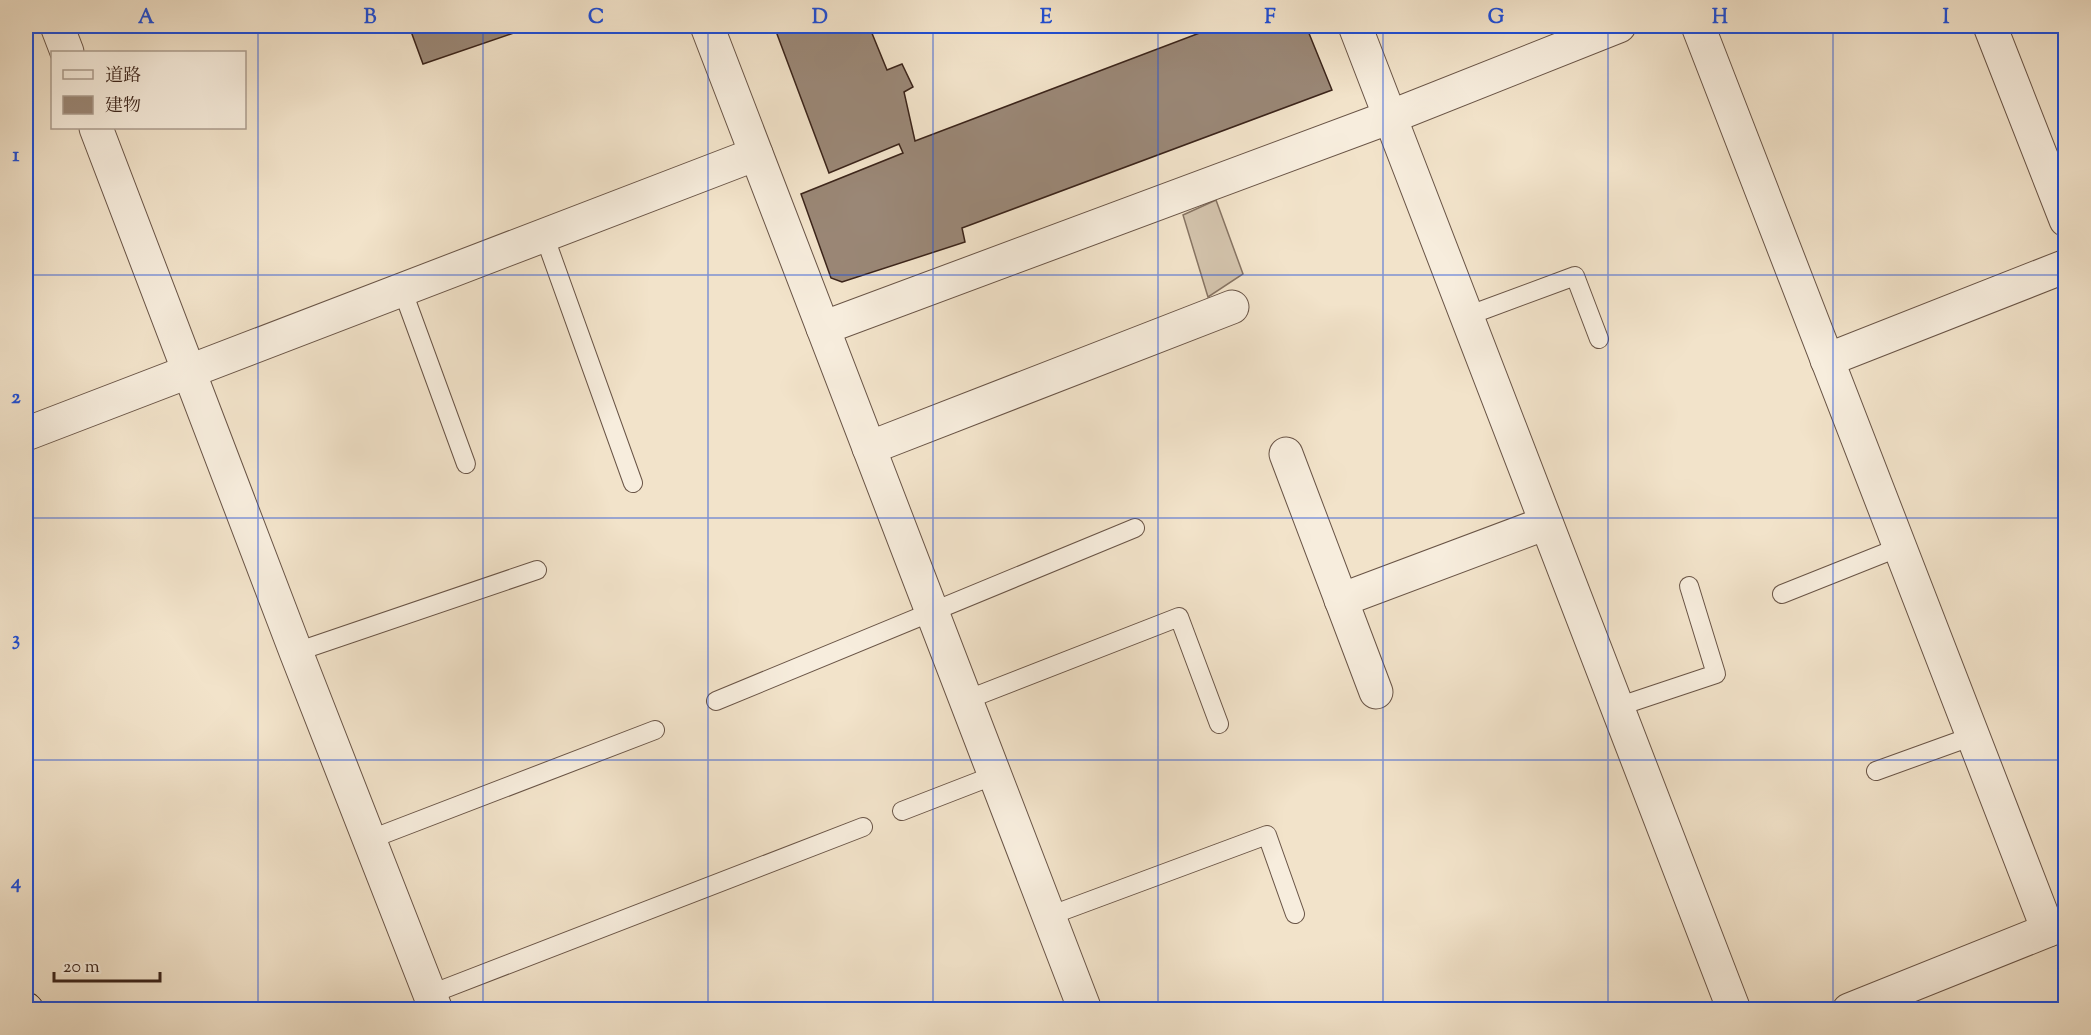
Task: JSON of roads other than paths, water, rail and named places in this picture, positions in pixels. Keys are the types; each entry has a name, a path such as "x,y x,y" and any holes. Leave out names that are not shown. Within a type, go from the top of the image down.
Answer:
{"street":[{"path":"57,26 67,51"},
{"path":"707,26 1085,1010"},
{"path":"1355,26 1734,1010"},
{"path":"823,328 1390,117 1619,26"},
{"path":"1698,26 1973,736 2057,927 1849,1010"},
{"path":"1990,26 2066,220"},
{"path":"96,129 296,652 434,1002"},
{"path":"26,434 756,154"},
{"path":"1827,360 2066,266"},
{"path":"869,448 1232,307"},
{"path":"1286,454 1376,692"},
{"path":"1341,600 1546,523"}],"lane":[{"path":"544,235 633,483"},
{"path":"1467,316 1575,276 1599,339"},
{"path":"402,289 466,464"},
{"path":"716,701 1135,528"},
{"path":"1782,594 1900,547"},
{"path":"296,652 537,570"},
{"path":"1617,707 1716,674 1689,586"},
{"path":"966,700 1179,618 1219,724"},
{"path":"371,839 655,730"},
{"path":"1876,771 1973,736"},
{"path":"902,811 995,775"},
{"path":"434,1002 863,827"},
{"path":"1049,916 1266,835 1295,914"}]}
